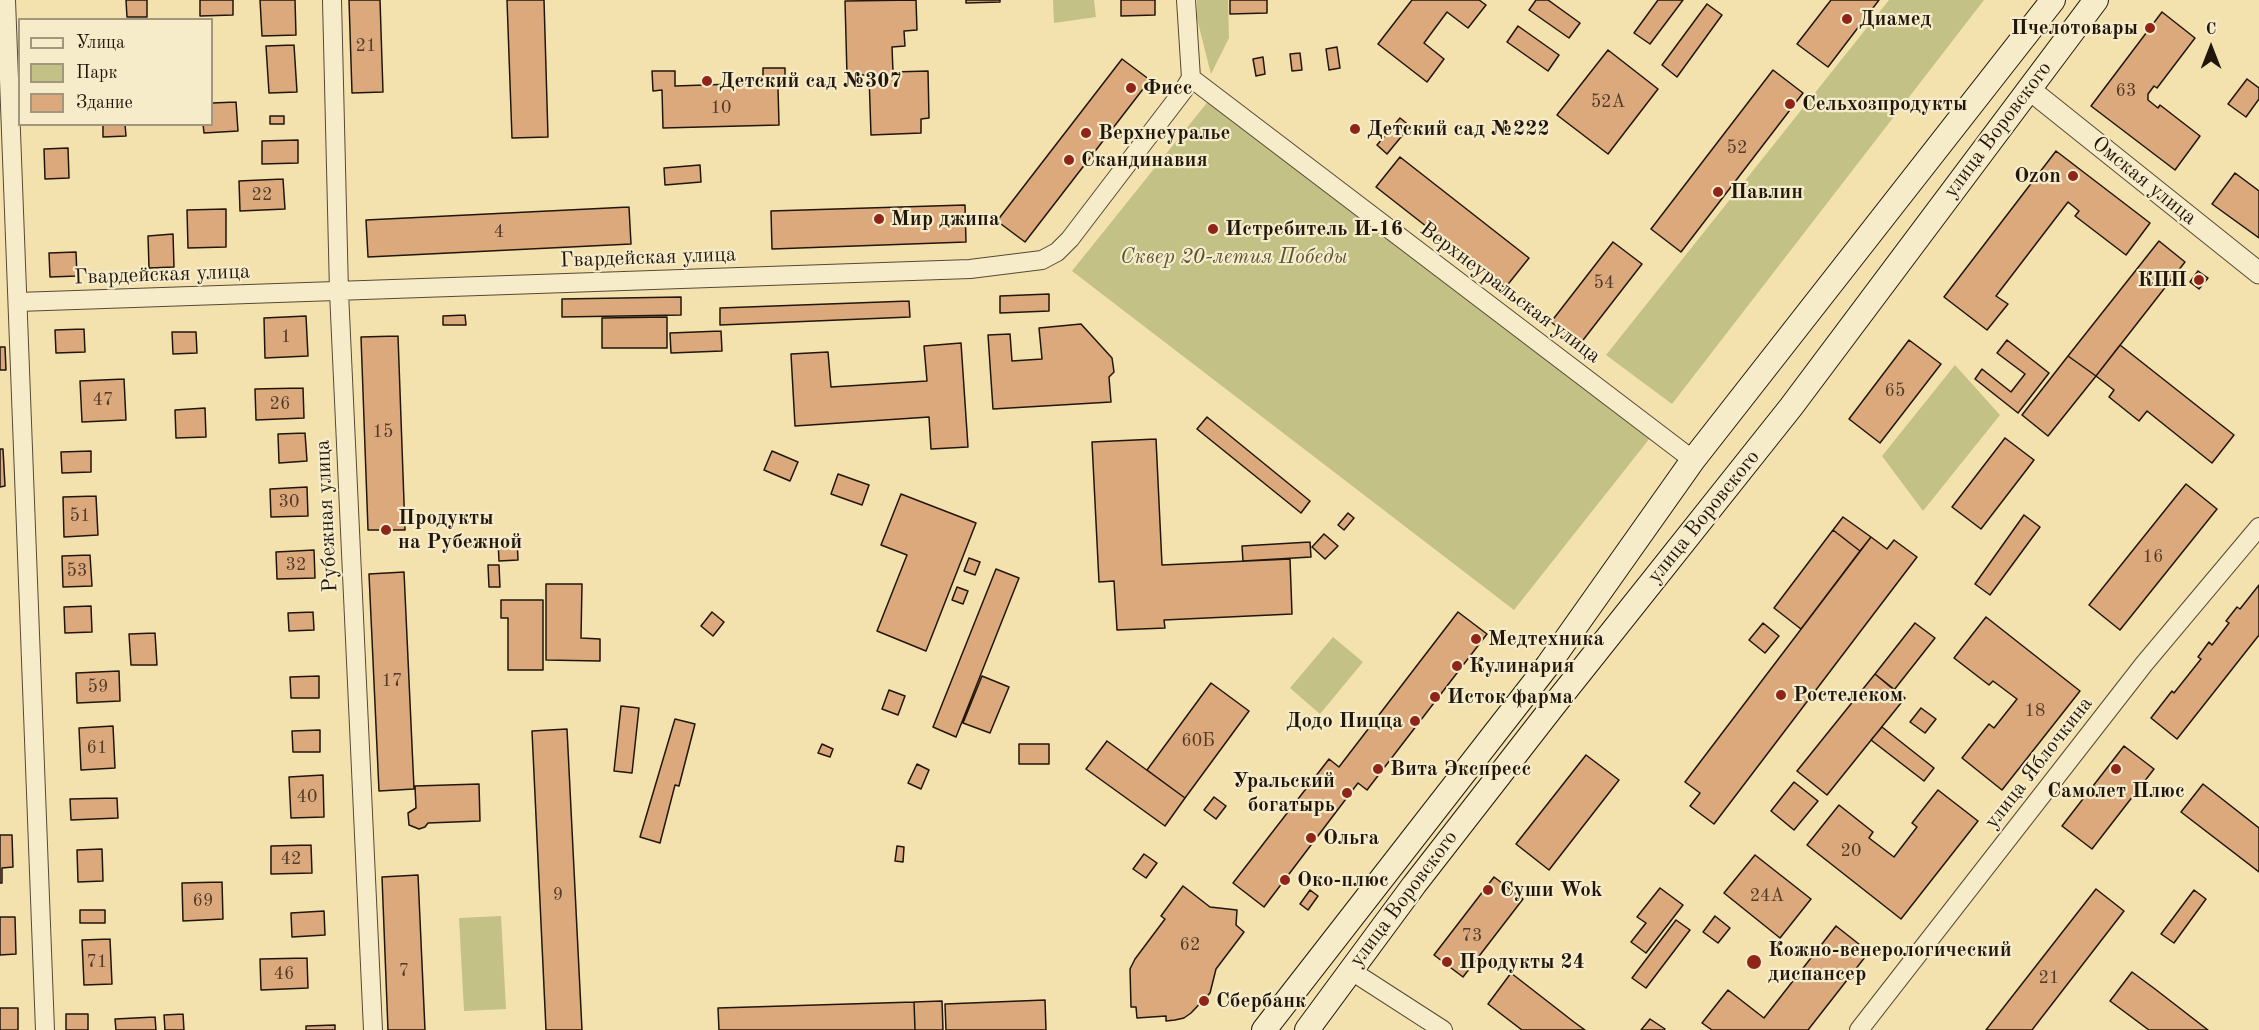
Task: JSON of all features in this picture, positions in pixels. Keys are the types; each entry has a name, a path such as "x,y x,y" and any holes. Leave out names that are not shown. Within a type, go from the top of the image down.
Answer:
{"main road":[{"name":"улица Воровского","path":"1264,1030 1548,664 1692,460 2053,0"},
{"name":"улица Воровского","path":"1306,1030 1554,705 1791,407 2096,0"}],"street":[{"path":"6,0 45,1030"},
{"name":"Рубежная улица","path":"332,0 339,292 373,1030"},
{"path":"1186,0 1191,78"},
{"name":"Гвардейская улица","path":"18,302 970,269 1042,260 1057,252 1070,239 1191,78"},
{"name":"Верхнеуральская улица","path":"1191,78 1692,460"},
{"name":"Омская улица","path":"2029,89 2259,273"},
{"name":"улица Яблочкина","path":"1859,1030 2144,664 2259,527"},
{"path":"1350,970 1443,1030"}],"green space":[{"path":"1053,0 1094,0 1096,17 1054,23"},
{"path":"1197,0 1228,0 1229,38 1211,74 1197,19"},
{"path":"1889,0 1984,0 1672,404 1606,355"},
{"name":"Сквер 20-летия Победы","path":"1210,99 1650,438 1514,610 1072,271"},
{"path":"1955,365 2000,415 1923,511 1882,456"},
{"path":"1333,637 1363,662 1320,714 1290,688"},
{"path":"501,916 506,1009 464,1011 459,918"}],"building":[{"path":"126,0 147,0 147,17 127,17"},
{"path":"200,0 233,0 233,15 200,16"},
{"path":"260,0 295,0 296,35 262,36"},
{"path":"349,0 380,0 383,92 352,93"},
{"path":"507,0 544,0 548,137 512,138"},
{"path":"916,0 917,30 904,31 905,46 892,47 893,72 928,71 929,118 921,119 921,133 871,135 869,75 847,75 845,1"},
{"path":"966,0 1000,0 1000,2 966,3"},
{"path":"1121,0 1155,0 1155,15 1121,16"},
{"path":"1230,0 1267,0 1267,13 1230,14"},
{"path":"1412,0 1479,0 1486,5 1468,28 1447,12 1424,43 1444,59 1427,82 1378,44"},
{"path":"1536,0 1548,0 1580,23 1569,38 1529,10"},
{"path":"1658,0 1683,0 1650,44 1634,33"},
{"path":"1831,0 1879,0 1828,67 1797,44"},
{"path":"1707,4 1722,15 1677,77 1662,65"},
{"path":"2162,12 2195,38 2157,88 2154,86 2148,94 2148,100 2158,108 2160,105 2200,136 2175,170 2091,106"},
{"path":"1518,26 1559,55 1548,71 1507,42"},
{"path":"294,45 297,92 269,93 266,46"},
{"path":"1337,47 1340,68 1329,70 1326,49"},
{"path":"1608,50 1658,89 1608,154 1557,115"},
{"path":"1300,53 1302,70 1292,71 1290,54"},
{"path":"1263,57 1265,74 1256,76 1253,59"},
{"path":"1122,59 1150,80 1025,242 997,221"},
{"path":"763,68 785,68 785,88 778,88 779,125 663,128 662,90 653,91 652,71 675,71 675,86 763,83"},
{"path":"1773,70 1803,93 1681,252 1651,229"},
{"path":"2247,79 2259,88 2259,99 2246,117 2228,104"},
{"path":"236,102 238,131 204,133 203,126 213,126 213,103"},
{"path":"270,116 284,116 284,124 270,124"},
{"path":"1400,118 1410,126 1387,154 1377,145"},
{"path":"103,126 125,126 126,136 103,137"},
{"path":"298,140 298,163 262,164 262,141"},
{"path":"68,148 69,178 45,179 44,149"},
{"path":"2056,151 2150,223 2126,255 2075,216 2079,211 2068,202 1996,296 2008,304 1987,330 1944,297"},
{"path":"1400,157 1529,258 1505,288 1376,187"},
{"path":"700,165 701,182 665,185 664,168"},
{"path":"2235,173 2259,191 2259,238 2212,204"},
{"path":"283,179 285,209 240,211 239,181"},
{"path":"965,205 966,242 772,249 771,211"},
{"path":"629,207 631,244 368,257 366,220"},
{"path":"226,209 226,247 188,248 187,210"},
{"path":"173,234 174,267 149,268 148,236"},
{"path":"2159,241 2185,262 2096,376 2068,356"},
{"path":"1613,242 1642,264 1580,344 1551,322"},
{"path":"76,252 77,276 50,277 49,253"},
{"name":"КПП","path":"2198,271 2208,278 2199,289 2190,282"},
{"path":"1049,294 1049,311 1000,313 1000,296"},
{"path":"681,297 681,315 562,317 562,299"},
{"path":"909,301 910,317 720,325 720,308"},
{"path":"465,315 466,325 443,325 443,316"},
{"path":"306,316 308,356 265,358 264,318"},
{"path":"667,317 667,348 602,348 602,318"},
{"path":"1081,324 1112,358 1114,372 1109,377 1111,402 993,409 988,335 1010,334 1012,361 1042,359 1039,328"},
{"path":"84,329 85,352 56,353 55,330"},
{"path":"721,331 722,351 671,353 670,333"},
{"path":"172,332 196,332 197,353 173,354"},
{"path":"398,336 405,530 368,530 361,337"},
{"path":"1909,340 1941,364 1880,443 1849,419"},
{"path":"2007,340 2049,373 2018,413 1975,379 1982,369 2011,392 2025,374 1997,353"},
{"path":"961,343 968,447 931,449 929,417 795,426 791,354 828,352 831,387 927,381 924,346"},
{"path":"2120,345 2234,435 2212,463 2147,411 2139,421 2109,397 2114,390 2096,376"},
{"path":"0,347 5,347 6,370 0,370"},
{"path":"2068,356 2096,376 2048,436 2022,415"},
{"path":"124,379 126,420 82,422 80,381"},
{"path":"303,388 304,418 256,420 255,389"},
{"path":"205,408 206,437 176,438 175,410"},
{"path":"1207,417 1310,501 1301,513 1197,429"},
{"path":"305,433 307,461 279,463 278,434"},
{"path":"2005,438 2034,460 1981,529 1952,507"},
{"path":"1156,439 1162,565 1290,559 1292,614 1164,620 1165,628 1117,630 1114,581 1099,582 1092,442"},
{"path":"0,449 3,449 5,486 0,487"},
{"path":"91,451 91,472 62,473 61,452"},
{"path":"772,451 798,462 790,481 764,470"},
{"path":"838,474 869,485 862,505 831,494"},
{"path":"2186,484 2217,509 2120,630 2089,605"},
{"path":"307,487 308,516 271,517 270,489"},
{"path":"901,494 976,523 926,651 877,631 907,555 881,545"},
{"path":"96,496 98,535 64,537 63,497"},
{"path":"1348,513 1354,518 1344,530 1338,525"},
{"path":"2024,515 2040,527 1990,595 1975,584"},
{"path":"1843,517 1871,537 1860,551 1833,530"},
{"path":"1833,530 1860,551 1801,629 1774,608"},
{"path":"1324,534 1338,546 1325,559 1312,547"},
{"path":"1871,537 1887,549 1894,540 1917,557 1714,824 1690,806 1700,793 1685,782"},
{"path":"517,539 518,560 499,561 498,540"},
{"path":"1310,542 1311,557 1243,561 1242,546"},
{"path":"314,550 315,578 277,579 276,552"},
{"path":"90,555 92,586 63,587 62,556"},
{"path":"969,558 980,562 975,575 964,571"},
{"path":"488,565 499,565 500,587 489,587"},
{"path":"996,569 1019,578 956,737 933,727"},
{"path":"404,572 414,789 379,791 369,574"},
{"path":"546,584 582,584 581,638 600,639 600,661 546,660"},
{"path":"2259,585 2259,635 2177,739 2151,718 2201,659 2198,657 2209,642 2212,645 2229,623 2226,621 2237,607 2240,609"},
{"path":"957,587 968,591 963,604 952,600"},
{"path":"501,600 543,600 543,670 508,670 508,618 501,618"},
{"path":"91,606 92,632 65,633 64,607"},
{"path":"313,612 314,630 289,631 288,613"},
{"path":"712,612 724,622 713,636 701,626"},
{"path":"1458,612 1487,634 1367,790 1358,783 1264,907 1233,883 1329,759 1339,767"},
{"path":"1986,617 2080,691 2002,790 1962,758 1989,724 1994,728 2017,699 1993,681 1989,685 1954,658"},
{"path":"1763,623 1779,636 1765,653 1749,640"},
{"path":"1915,623 1935,638 1894,690 1875,674"},
{"path":"155,633 157,665 131,665 129,634"},
{"path":"119,671 120,701 77,703 76,673"},
{"path":"1875,674 1905,698 1827,795 1797,771"},
{"path":"319,676 319,698 291,698 290,677"},
{"path":"982,676 1009,687 990,733 963,723"},
{"path":"1211,683 1249,711 1185,798 1147,770"},
{"path":"889,690 905,696 898,715 882,709"},
{"path":"621,706 639,708 632,773 614,771"},
{"path":"1921,708 1936,719 1925,733 1910,722"},
{"path":"675,719 695,724 679,786 675,785 660,843 640,837"},
{"path":"113,726 115,768 81,770 79,728"},
{"path":"1882,727 1934,768 1924,781 1871,740"},
{"path":"567,729 582,1030 546,1030 532,731"},
{"path":"320,730 320,752 293,752 292,731"},
{"path":"1107,741 1185,798 1165,826 1086,769"},
{"path":"822,744 833,749 830,757 818,753"},
{"path":"1019,744 1049,744 1049,764 1019,764"},
{"path":"2124,746 2154,769 2092,849 2062,826"},
{"path":"1586,755 1619,780 1549,870 1516,844"},
{"path":"917,764 929,770 921,789 908,783"},
{"path":"323,775 324,817 291,818 289,777"},
{"path":"1794,782 1818,801 1794,830 1771,811"},
{"path":"479,784 480,821 428,823 419,829 409,825 408,813 416,808 415,786"},
{"path":"2203,784 2259,828 2259,872 2181,812"},
{"path":"1938,790 1978,821 1901,919 1807,845 1839,805 1873,832 1869,838 1894,857 1917,827 1912,823"},
{"path":"1214,797 1226,806 1216,819 1204,810"},
{"path":"117,798 118,818 71,820 70,799"},
{"path":"0,835 12,835 13,867 2,868 2,883 0,883"},
{"path":"311,845 312,873 271,874 271,846"},
{"path":"897,846 904,847 903,862 895,861"},
{"path":"102,849 103,881 78,882 77,850"},
{"path":"1144,854 1157,863 1146,878 1133,869"},
{"path":"1755,855 1811,899 1780,938 1724,893"},
{"path":"418,875 425,1030 388,1030 382,877"},
{"path":"1494,877 1523,899 1463,977 1434,955"},
{"path":"222,882 223,919 183,921 182,883"},
{"path":"1183,886 1210,907 1237,910 1236,925 1244,932 1216,969 1210,993 1191,1013 1184,1018 1166,1021 1166,1016 1137,1018 1136,1007 1131,1007 1130,969 1165,919 1161,916"},
{"path":"1660,888 1683,905 1646,953 1631,942 1646,923 1637,917"},
{"path":"2096,889 2124,911 2032,1030 1986,1030"},
{"path":"1310,890 1318,896 1308,910 1300,904"},
{"path":"2194,890 2206,899 2174,943 2161,934"},
{"path":"80,910 105,910 105,923 80,923"},
{"path":"324,911 325,935 292,937 291,913"},
{"path":"1715,916 1730,928 1718,943 1703,932"},
{"path":"0,917 15,917 16,954 0,955"},
{"path":"1676,920 1690,930 1646,988 1632,978"},
{"path":"1836,926 1869,952 1808,1030 1712,1030 1702,1023 1728,990 1764,1018"},
{"path":"110,939 112,984 84,985 82,940"},
{"path":"307,958 308,988 261,990 260,959"},
{"path":"2132,972 2208,1030 2149,1030 2110,1001"},
{"path":"1511,973 1585,1030 1522,1030 1488,1004"},
{"path":"1045,1000 1046,1030 946,1030 945,1004"},
{"path":"942,1001 943,1030 915,1030 914,1002"},
{"path":"914,1002 915,1030 719,1030 718,1008"},
{"path":"0,1008 18,1008 18,1030 0,1030"},
{"path":"66,1014 88,1014 88,1030 66,1030"},
{"path":"183,1014 184,1030 165,1030 164,1015"},
{"path":"155,1017 156,1030 116,1030 115,1019"},
{"path":"1650,1019 1665,1029 1641,1030"},
{"path":"335,1025 335,1030 306,1030 306,1026"}],"place":[{"name":"Диамед","path":"1847,19"},
{"name":"Пчелотовары","path":"2150,28"},
{"name":"Детский сад №307","path":"707,81"},
{"name":"Фисс","path":"1131,88"},
{"name":"Сельхозпродукты","path":"1790,104"},
{"name":"Детский сад №222","path":"1355,129"},
{"name":"Верхнеуралье","path":"1086,133"},
{"name":"Скандинавия","path":"1069,160"},
{"name":"Ozon","path":"2073,176"},
{"name":"Павлин","path":"1718,192"},
{"name":"Мир джипа","path":"879,219"},
{"name":"Истребитель И-16","path":"1213,229"},
{"name":"КПП","path":"2199,280"},
{"name":"Продукты на Рубежной","path":"386,530"},
{"name":"Медтехника","path":"1476,639"},
{"name":"Кулинария","path":"1457,666"},
{"name":"Ростелеком","path":"1781,695"},
{"name":"Исток фарма","path":"1435,697"},
{"name":"Додо Пицца","path":"1415,721"},
{"name":"Вита Экспресс","path":"1378,769"},
{"name":"Самолет Плюс","path":"2116,769"},
{"name":"Уральский богатырь","path":"1347,793"},
{"name":"Ольга","path":"1311,838"},
{"name":"Око-плюс","path":"1285,880"},
{"name":"Суши Wok","path":"1488,890"},
{"name":"Продукты 24","path":"1447,962"},
{"name":"Кожно-венерологический диспансер","path":"1754,962"},
{"name":"Сбербанк","path":"1204,1001"}]}
